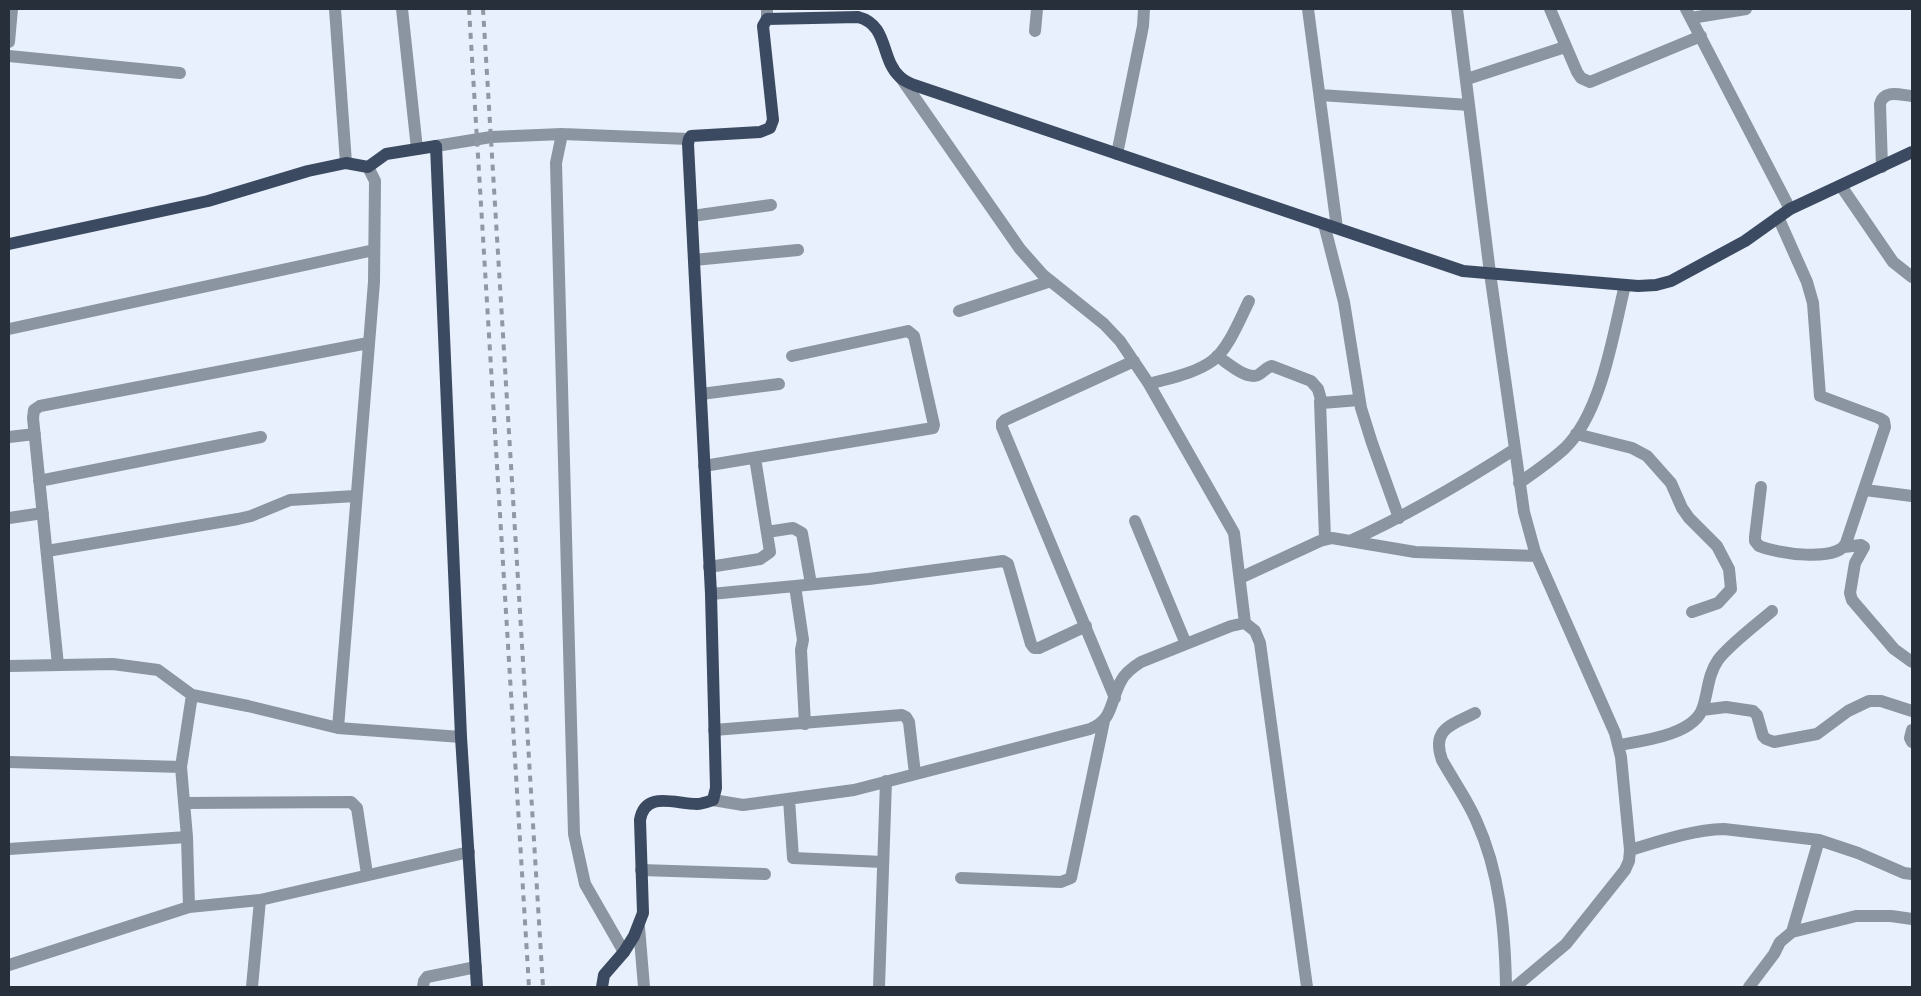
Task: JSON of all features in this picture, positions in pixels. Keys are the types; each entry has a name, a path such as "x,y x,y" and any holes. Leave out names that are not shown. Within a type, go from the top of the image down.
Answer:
{"main road":[{"path":"602,987 604,974 624,952 639,927 643,913 640,820 642,810 647,804 656,800 699,804 712,800 716,788 711,594 689,139 691,136 760,132 770,128 773,120 763,26 767,14 858,17 868,20 877,28 892,68 901,78 914,85 1463,271 1625,285 1656,285 1672,281 1745,241 1790,209 1912,152"},
{"path":"9,244 208,201 308,171 346,163 368,167 386,154 436,146 461,738 478,987"}],"street":[{"path":"9,42 12,9"},
{"path":"335,9 346,163"},
{"path":"402,9 417,149"},
{"path":"1035,31 1037,9"},
{"path":"1117,154 1143,26 1144,9"},
{"path":"1308,9 1336,228"},
{"path":"1457,9 1490,273 1526,523 1537,556 1612,723 1619,745 1630,850 1628,866 1566,944 1515,987"},
{"path":"1550,9 1580,78 1590,82 1701,36"},
{"path":"1746,9 1689,13 1790,209"},
{"path":"1467,79 1565,47"},
{"path":"9,56 180,73"},
{"path":"901,78 1015,243 1051,281 1104,324 1120,341 1149,384 1230,523 1237,543 1245,624 1254,631 1260,643 1307,987"},
{"path":"1882,167 1880,104 1882,98 1891,94 1912,96"},
{"path":"1320,95 1469,105"},
{"path":"562,134 556,163 574,834 585,884 624,952"},
{"path":"436,146 490,136 562,134 689,139"},
{"path":"338,728 355,496 374,282 375,181 368,167"},
{"path":"1841,186 1893,262 1912,277"},
{"path":"692,216 771,205"},
{"path":"1778,217 1807,282 1813,303 1820,396 1879,418 1885,427 1844,547"},
{"path":"1324,224 1344,302 1360,400 1372,444 1399,518"},
{"path":"9,329 374,250"},
{"path":"694,260 798,250"},
{"path":"959,311 1051,281"},
{"path":"1519,483 1566,447 1576,434 1594,401 1625,285"},
{"path":"1149,384 1193,370 1211,362 1224,348 1249,301"},
{"path":"704,466 933,428 934,425 912,332 908,331 792,356"},
{"path":"58,665 34,410 40,406 368,343"},
{"path":"1217,356 1248,375 1257,375 1267,367 1272,366 1311,381 1318,389 1325,540"},
{"path":"1115,698 1002,427 1002,423 1013,416 1134,361"},
{"path":"701,394 778,384"},
{"path":"1320,401 1325,404 1360,400"},
{"path":"9,437 35,434"},
{"path":"1576,434 1632,448 1648,456 1671,483 1682,508 1689,518 1717,546 1729,569 1731,589 1718,603 1692,612"},
{"path":"40,481 261,437"},
{"path":"1350,541 1399,518 1515,449"},
{"path":"709,567 764,557 770,552 755,458"},
{"path":"1761,487 1755,537 1759,546 1807,555 1832,553 1844,547 1862,545 1864,548 1855,563 1850,593 1852,600 1894,649 1912,662"},
{"path":"1865,490 1912,496"},
{"path":"47,551 238,519 251,516 290,500 355,496"},
{"path":"9,518 43,513"},
{"path":"1135,521 1186,644"},
{"path":"767,532 793,528 802,533 811,584"},
{"path":"1240,578 1325,540 1341,539 1415,552 1537,556"},
{"path":"711,594 869,579 1005,561 1008,564 1031,644 1034,648 1039,648 1086,626"},
{"path":"796,586 803,640 801,650 804,724"},
{"path":"1619,745 1664,736 1694,722 1702,710 1709,678 1718,660 1772,611"},
{"path":"961,878 1061,882 1071,878 1104,721 1115,698 1119,683 1132,668 1141,662 1231,626 1245,624"},
{"path":"9,666 113,664 158,670 192,695 248,706 338,728 461,738"},
{"path":"189,907 187,837 181,767 192,695"},
{"path":"1702,710 1726,707 1753,711 1757,715 1763,736 1774,742 1816,734 1848,710 1869,701 1880,701 1912,711"},
{"path":"1475,713 1442,731 1438,740 1438,750 1476,818 1490,861 1502,914 1506,987"},
{"path":"714,730 904,716 909,722 915,774"},
{"path":"712,800 743,805 854,790 1090,729 1104,721"},
{"path":"1912,730 1910,738 1912,742"},
{"path":"9,762 181,767"},
{"path":"879,987 886,781"},
{"path":"789,799 793,858 883,862"},
{"path":"184,803 351,802 357,808 368,874"},
{"path":"1630,850 1664,840 1716,830 1819,840 1858,852 1904,873 1912,874"},
{"path":"9,848 187,837"},
{"path":"1792,932 1819,840"},
{"path":"9,964 189,907 260,900 469,852"},
{"path":"641,870 765,874"},
{"path":"252,987 260,900"},
{"path":"1749,987 1774,954 1780,942 1792,932 1856,916 1891,916 1912,919"},
{"path":"639,927 644,987"},
{"path":"423,987 427,978 476,967"}],"railway":[{"path":"469,9 529,987"},
{"path":"483,9 543,987"}]}
